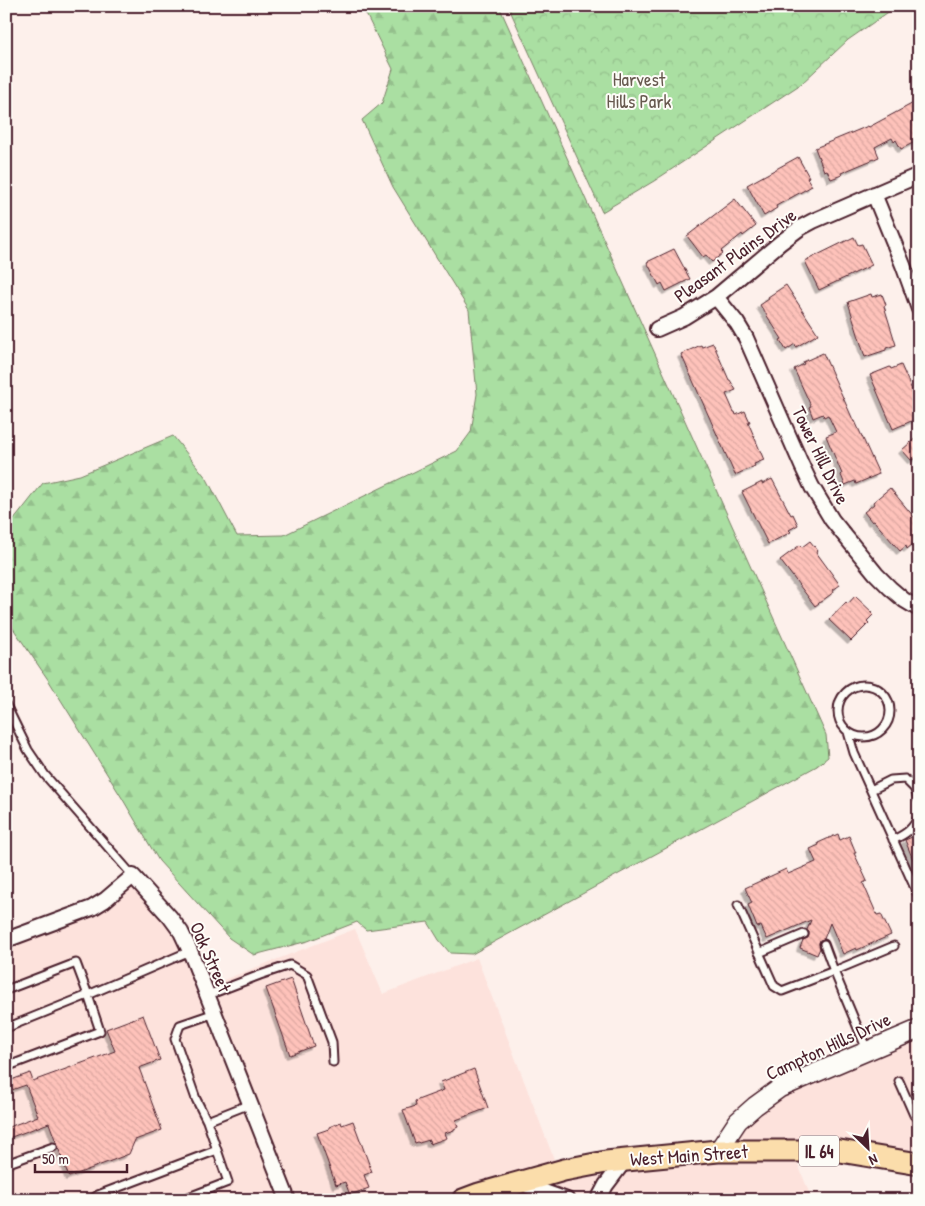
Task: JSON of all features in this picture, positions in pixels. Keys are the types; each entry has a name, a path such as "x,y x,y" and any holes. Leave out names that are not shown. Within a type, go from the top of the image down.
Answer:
{"main road":[{"name":"West Main Street","path":"463,1200 564,1170 606,1162 718,1151 840,1151 919,1164"}],"street":[{"name":"Pleasant Plains Drive","path":"657,329 684,317 716,297 780,242 800,228 919,175"},
{"path":"874,194 904,265 919,310"},
{"name":"Tower Hill Drive","path":"716,297 737,323 746,338 802,466 832,520 876,574 904,600 919,609"},
{"path":"6,940 92,908 105,900 133,876"},
{"name":"Oak Street","path":"133,876 181,932 288,1200"},
{"name":"Campton Hills Drive","path":"718,1151 738,1121 780,1088 919,1028"},
{"path":"598,1200 606,1185 625,1160"},
{"path":"518,1183 567,1200"}],"lane":[{"path":"848,732 856,736 873,736 886,726 890,710 884,694 878,689 861,685 846,693 840,700 838,718 848,732 854,753 919,897"},
{"path":"6,705 28,750 44,775 133,876"},
{"path":"871,790 891,780 905,779 914,788 919,800"},
{"path":"893,840 908,833 919,816"},
{"path":"738,905 774,986 782,991 894,946"},
{"path":"759,952 804,934"},
{"path":"824,944 867,1050"},
{"path":"6,1028 190,951"},
{"path":"6,990 76,963 100,1031 6,1067"},
{"path":"208,996 290,965 307,975 332,1042 333,1062"},
{"path":"181,1200 228,1182 207,1121 196,1099 175,1039 180,1026 214,1013"},
{"path":"899,1081 914,1115 919,1118"},
{"path":"207,1121 250,1104"},
{"path":"6,1164 53,1147"},
{"path":"92,1200 98,1195 217,1150"}],"shaded area":[{"path":"133,884 174,935 211,1022 280,1200 6,1200 6,948 93,915"},
{"path":"355,929 383,994 477,958 557,1167 448,1200 294,1200 208,986"},
{"path":"919,1035 919,1158 726,1145 747,1119 780,1093"},
{"path":"794,1154 812,1200 477,1200 578,1173"}],"green space":[{"path":"362,6 499,6 826,735 828,757 817,766 472,954 450,953 428,922 366,930 357,922 308,941 254,955 229,938 159,861 49,681 6,618 6,530 43,483 80,475 173,436 207,479 237,536 284,535 457,451 471,432 477,394 469,310 393,187 362,120 382,103 393,69"},
{"name":"Harvest Hills Park","path":"508,6 897,6 848,40 801,84 654,181 602,212"}],"building":[{"path":"919,100 919,140 901,149 896,140 894,142 892,138 875,147 879,157 841,173 842,175 831,179 827,170 824,171 815,148 869,127"},
{"path":"798,157 812,186 776,206 777,208 764,216 747,185"},
{"path":"735,199 756,226 743,236 742,234 721,251 723,253 712,262 706,255 703,257 687,236"},
{"path":"854,237 858,245 862,244 872,265 819,290 805,261"},
{"path":"674,249 690,279 666,291 662,283 659,285 647,262"},
{"path":"786,285 818,334 796,347 795,344 786,350 780,340 782,339 760,305"},
{"path":"871,294 872,297 882,294 896,345 865,357 848,302"},
{"path":"713,343 729,380 736,390 726,394 736,415 745,411 764,460 735,475 681,354 701,345 702,347"},
{"path":"823,353 879,474 856,484 855,481 845,485 826,436 836,432 828,415 824,417 823,414 813,418 809,407 811,406 794,369 804,364 803,362"},
{"path":"901,365 919,406 919,415 914,416 916,419 893,429 870,375"},
{"path":"919,435 919,457 911,460 902,450"},
{"path":"772,479 798,525 789,530 791,532 768,544 742,492"},
{"path":"890,488 919,523 919,539 907,549 906,546 900,551 864,512"},
{"path":"810,541 840,585 833,590 834,592 815,606 780,560 800,545 802,547"},
{"path":"855,596 874,614 867,621 869,623 851,641 829,620 846,602 848,604"},
{"path":"838,834 840,840 849,836 856,853 854,853 867,881 863,883 877,915 881,914 891,935 843,954 830,923 824,939 820,940 820,948 817,955 800,948 803,940 808,938 809,932 807,930 811,920 767,939 761,926 757,927 748,905 752,903 745,888 786,869 788,874 816,862 810,849 819,845 818,843"},
{"path":"919,834 919,872 918,872 905,840"},
{"path":"291,979 314,1046 290,1055 266,988"},
{"path":"143,1015 160,1060 139,1068 162,1130 135,1140 129,1154 69,1177 49,1123 6,1139 6,1128 38,1116 26,1085 6,1092 6,1082 30,1073 33,1081 115,1051 106,1029"},
{"path":"474,1069 488,1108 456,1120 458,1127 445,1133 447,1138 430,1144 429,1140 415,1143 403,1110 416,1106 415,1101 444,1090 441,1082"},
{"path":"353,1121 372,1172 364,1175 369,1188 350,1195 345,1182 336,1185 317,1133 341,1122 342,1125"}]}
